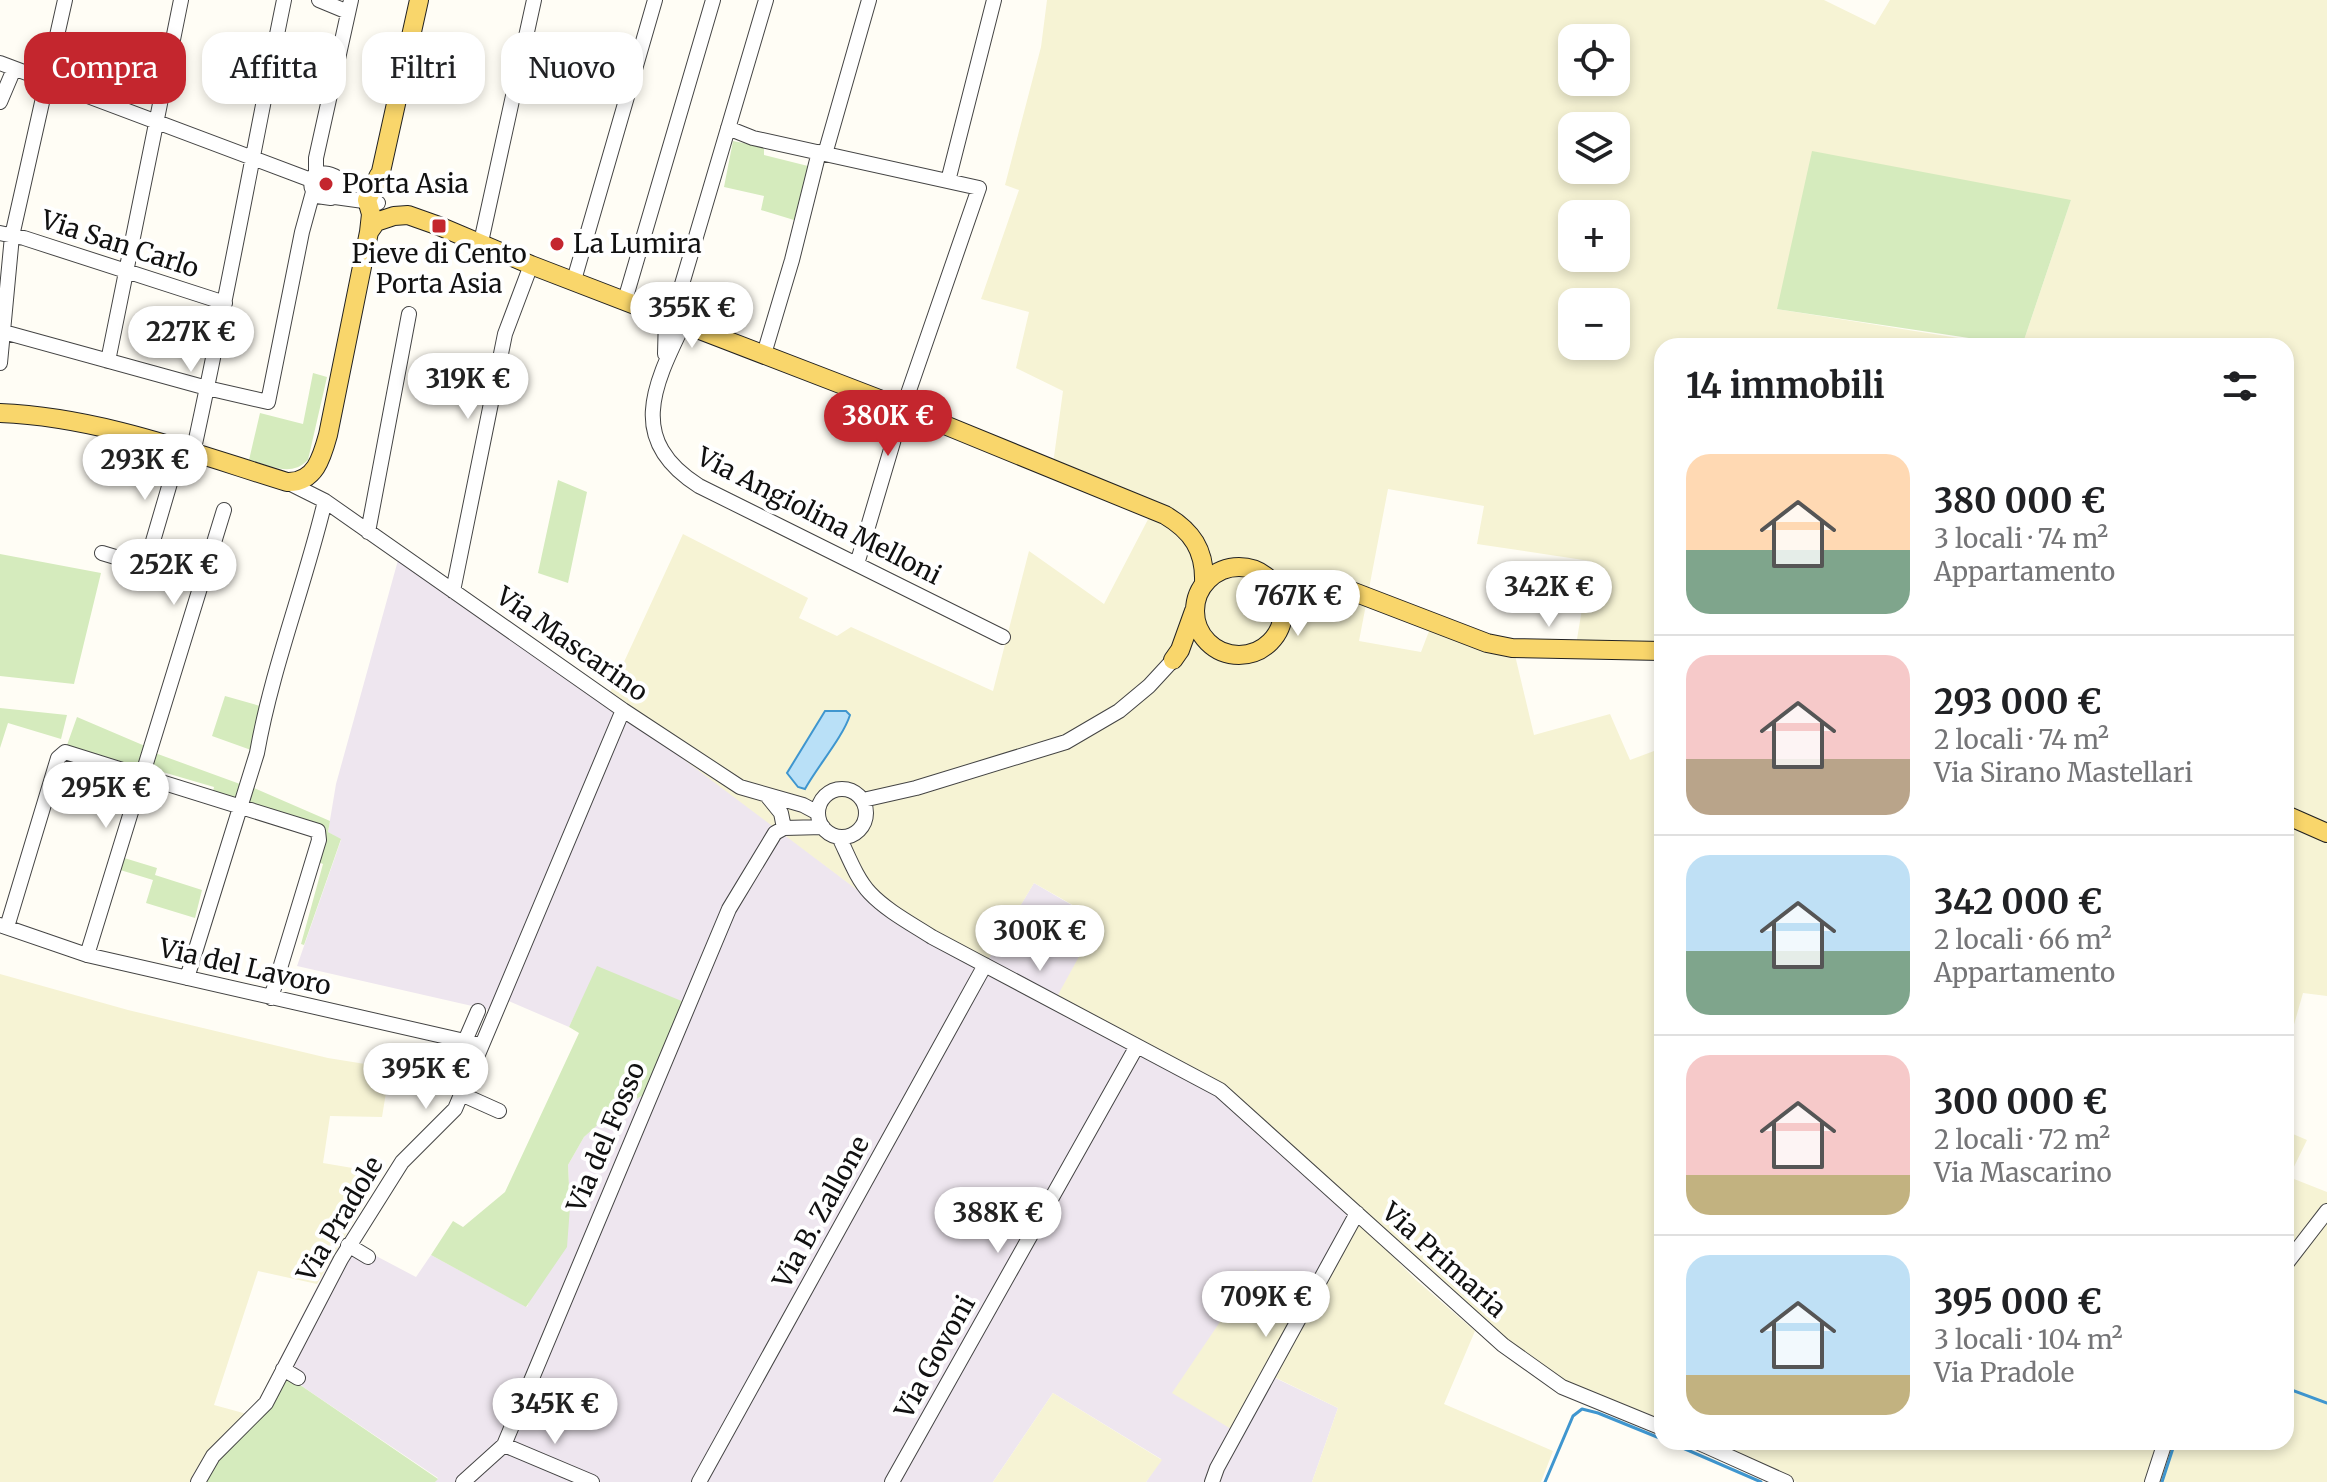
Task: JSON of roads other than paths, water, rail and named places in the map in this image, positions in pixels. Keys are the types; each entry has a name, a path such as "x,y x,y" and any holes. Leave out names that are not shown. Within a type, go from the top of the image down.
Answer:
{"main road":[{"path":"0,413 72,420 287,482 298,481 315,470 322,459 328,435 374,203 419,0"},
{"path":"374,203 481,242 531,265 764,354 1165,515 1183,527 1201,550 1217,562 1254,568 1265,574 1278,588 1284,614"},
{"path":"1201,550 1204,582"},
{"path":"1173,660 1180,650 1204,582 1232,566"},
{"path":"1278,588 1311,590 1341,587 1487,643 1512,648 1654,651"},
{"path":"1194,611 1197,627 1210,645 1235,655 1255,653 1275,637 1284,614 1311,590"},
{"path":"1173,660 1210,645"},
{"path":"2294,819 2327,833"}],"street":[{"path":"58,32 65,0"},
{"path":"108,361 181,0"},
{"path":"146,565 207,388 284,0"},
{"path":"1,331 268,402 349,6 319,0"},
{"path":"481,242 534,0"},
{"path":"574,280 655,0"},
{"path":"625,300 713,0"},
{"name":"Via Angiolina Melloni","path":"766,0 674,319 653,406 653,420 661,451 670,465 699,486 1003,637"},
{"path":"764,354 869,0"},
{"path":"948,181 994,0"},
{"path":"0,102 7,66"},
{"path":"0,363 6,234 40,104"},
{"path":"105,104 313,182 324,199 335,197 374,203"},
{"path":"728,128 753,138 979,188 903,409 857,564"},
{"path":"313,182 333,175 360,190 374,203"},
{"path":"335,197 345,181"},
{"name":"Via San Carlo","path":"6,234 225,303"},
{"path":"453,591 505,334 531,265"},
{"path":"368,532 409,314"},
{"path":"187,978 309,566 325,501 315,470"},
{"name":"Via Mascarino","path":"287,482 325,501 623,710 740,787 803,805 820,815"},
{"path":"87,955 224,510"},
{"path":"102,553 202,583"},
{"path":"865,806 1066,742 1119,711 1149,686 1173,660"},
{"name":"Via Pradole","path":"198,1482 213,1456 266,1403 348,1245 402,1162 455,1109 623,710"},
{"path":"3,926 61,753 313,828 320,833 271,998"},
{"path":"768,797 781,813 784,828 806,827 820,815 831,792 838,789 852,791 865,806 863,826 845,836 831,835 820,815"},
{"name":"Via del Fosso","path":"463,1482 504,1445 717,934 768,841 784,828"},
{"path":"845,836 851,861 870,893 895,912 932,937 1137,1046"},
{"name":"Via del Lavoro","path":"3,926 87,955 482,1045"},
{"name":"Via B. Zallone","path":"699,1482 985,965"},
{"path":"465,1041 478,1011"},
{"name":"Via Primaria","path":"1137,1046 1220,1090 1503,1345 1562,1387 1654,1425"},
{"name":"Via Govoni","path":"892,1482 1137,1046"},
{"path":"461,1094 499,1111"},
{"path":"2294,1254 2327,1211"},
{"path":"1212,1482 1357,1213"},
{"path":"348,1245 368,1257"},
{"path":"283,1369 298,1378"},
{"path":"504,1445 592,1482"},
{"path":"1715,1450 1786,1482"},
{"path":"2152,1482 2162,1450"}],"water":[{"path":"825,711 846,711 850,715 842,733 805,789 798,787 787,773"}],"waterway":[{"path":"2294,1391 2327,1403"},
{"path":"1545,1482 1573,1416 1582,1409 1654,1436"},
{"path":"1687,1450 1761,1482"},
{"path":"2162,1482 2172,1450"}],"place":[{"name":"Porta Asia","path":"326,184"},
{"name":"Pieve di Cento Porta Asia","path":"439,226"},
{"name":"La Lumira","path":"557,244"}]}
